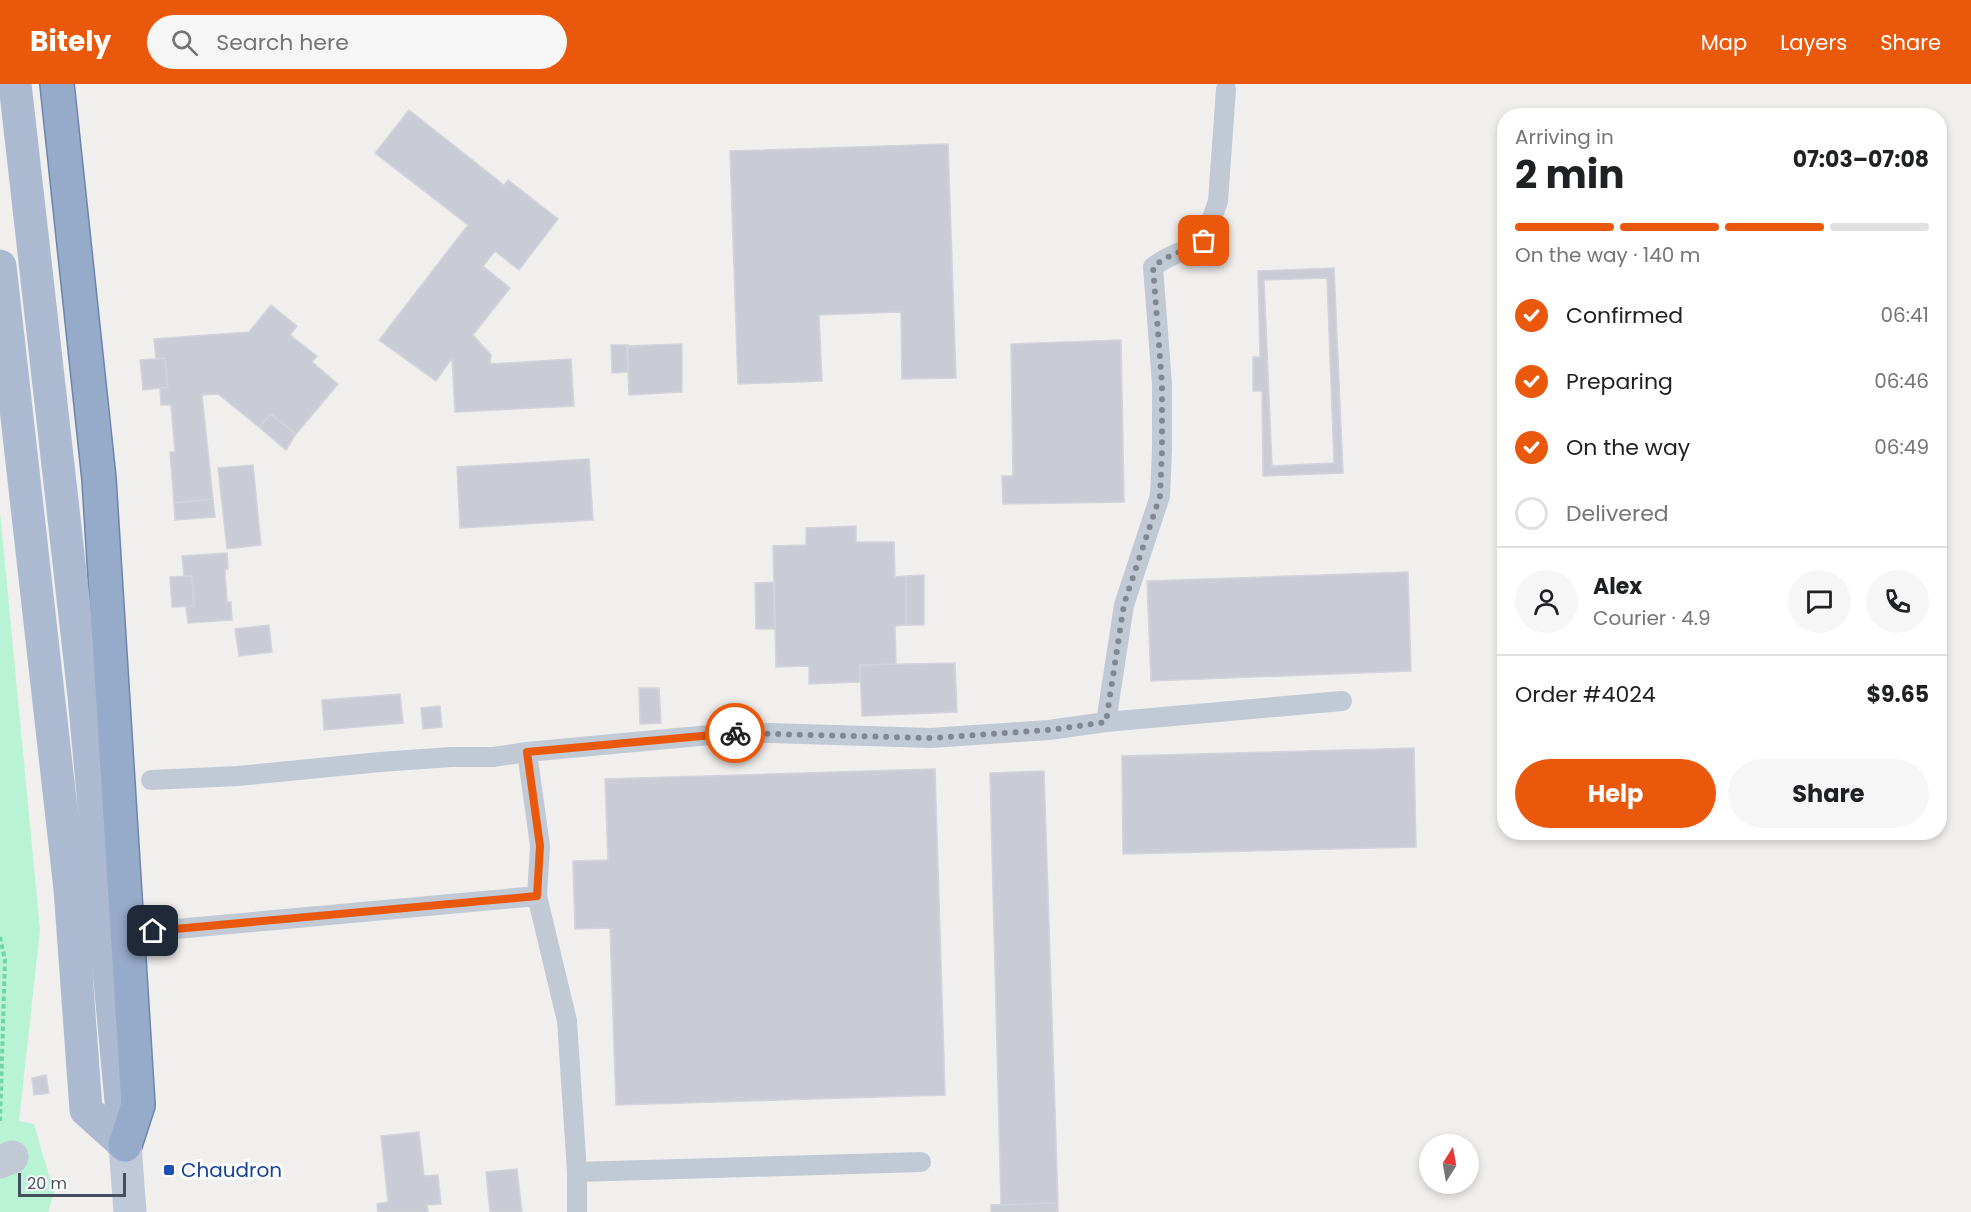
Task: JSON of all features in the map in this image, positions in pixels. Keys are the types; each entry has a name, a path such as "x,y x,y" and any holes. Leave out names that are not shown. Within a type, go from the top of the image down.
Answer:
{"highway":[{"path":"57,84 99,479 138,1105 125,1144"}],"main road":[{"path":"15,84 84,696 130,1212"},
{"path":"0,266 69,890 86,1110 125,1144"}],"lane":[{"path":"1106,722 1124,604 1160,496 1162,384 1153,267 1164,258 1188,250 1204,241 1218,201 1226,89"},
{"path":"151,780 238,776 451,757 493,757 742,732 931,738 1049,730 1106,722 1342,701"},
{"path":"527,752 540,846 537,896 567,1020 577,1172 577,1212"},
{"path":"153,931 537,896"},
{"path":"577,1172 921,1162"}],"path":[{"path":"0,937 5,960 0,1122"}],"green space":[{"path":"0,511 40,930 19,1121 34,1124 54,1193 48,1212 0,1212"}],"building":[{"path":"409,110 504,185 508,180 558,219 519,270 495,251 483,266 510,288 473,335 491,355 490,364 571,359 574,406 455,412 452,358 436,381 379,340 468,225 375,153"},
{"path":"948,144 956,378 902,379 901,312 819,315 822,381 738,384 730,151"},
{"path":"1334,268 1343,473 1263,476 1262,391 1253,391 1253,357 1260,357 1258,271","holes":["1327,278 1334,463 1272,466 1264,280"]},
{"path":"271,305 297,326 290,335 317,356 312,362 338,384 296,434 271,414 259,427 218,394 202,395 213,499 174,503 170,452 175,452 171,405 161,405 160,388 168,387 165,358 156,359 154,339 249,332"},
{"path":"1121,340 1124,502 1003,504 1002,476 1013,476 1011,344"},
{"path":"682,344 682,392 629,395 627,346"},
{"path":"611,345 628,345 628,372 612,373"},
{"path":"165,358 168,387 143,390 140,360"},
{"path":"271,414 296,434 286,450 259,427"},
{"path":"589,459 593,520 460,528 457,467"},
{"path":"253,465 261,545 227,549 218,468"},
{"path":"213,499 215,517 175,520 174,503"},
{"path":"856,526 856,542 894,542 895,577 906,576 906,625 895,626 896,664 860,665 860,682 809,684 809,666 776,667 773,546 806,545 806,528"},
{"path":"227,553 228,569 225,570 227,602 231,602 232,620 188,623 186,607 194,606 192,576 184,577 182,556"},
{"path":"1408,572 1411,671 1151,681 1147,581"},
{"path":"924,575 924,625 906,625 906,576"},
{"path":"192,576 194,606 172,607 170,577"},
{"path":"774,582 775,629 756,629 755,583"},
{"path":"269,625 272,652 239,656 235,629"},
{"path":"955,663 957,712 862,716 860,665"},
{"path":"639,688 659,688 661,723 640,724"},
{"path":"400,694 403,723 324,730 322,700"},
{"path":"440,706 442,727 423,729 421,708"},
{"path":"1414,748 1416,847 1123,854 1122,756"},
{"path":"935,769 945,1095 616,1105 610,928 575,929 573,861 608,860 605,779"},
{"path":"1044,771 1058,1203 1001,1205 990,773"},
{"path":"46,1075 49,1093 34,1095 32,1078"},
{"path":"419,1132 424,1176 438,1175 441,1204 427,1205 428,1212 378,1212 377,1204 388,1202 381,1136"},
{"path":"517,1169 522,1212 490,1212 486,1172"},
{"path":"1058,1203 1058,1212 991,1212 991,1205"}],"way so far":[{"path":"735,733 931,738 1049,730 1106,722 1124,604 1160,496 1162,384 1153,267 1164,258 1188,250 1204,241"}],"place":[{"name":"Chaudron","path":"169,1170"}],"route":[{"path":"153,931 537,896 540,846 527,752 735,733"}]}
